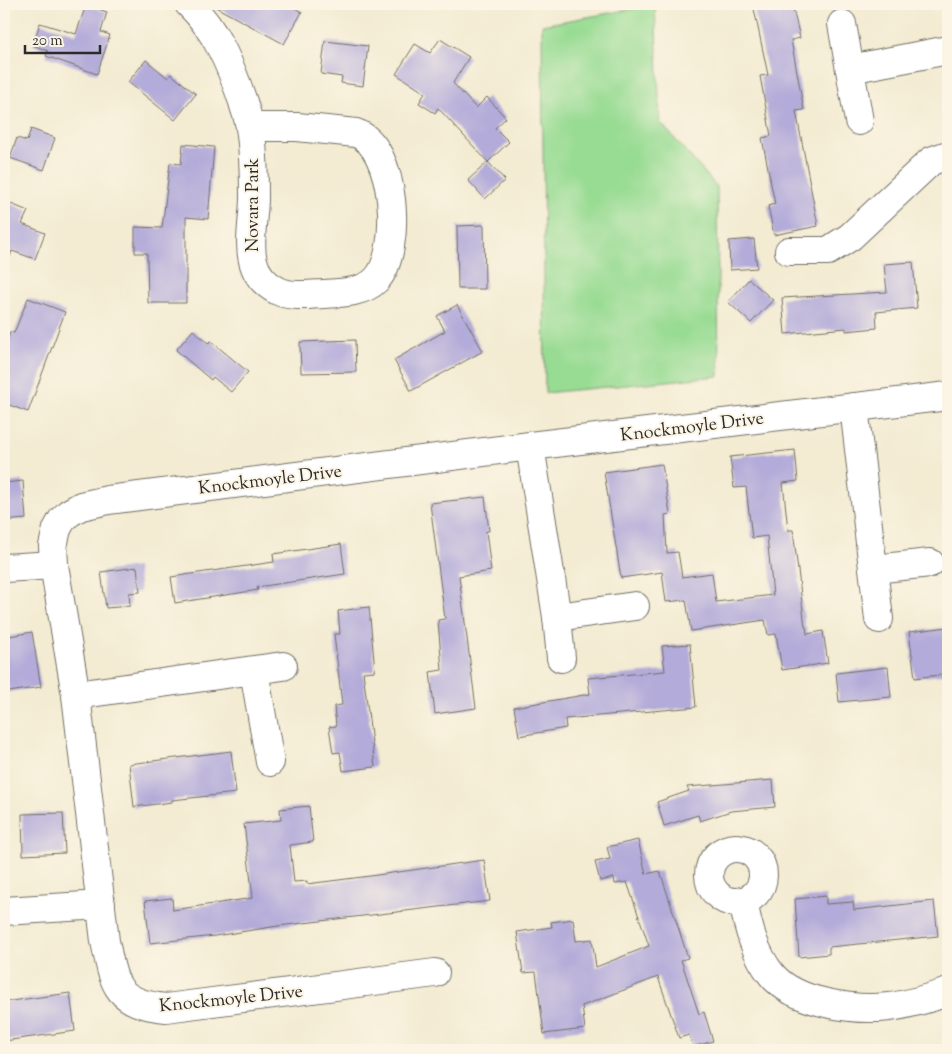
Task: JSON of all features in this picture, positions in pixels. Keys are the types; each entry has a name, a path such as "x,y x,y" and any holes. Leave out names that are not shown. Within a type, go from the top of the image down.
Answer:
{"street":[{"name":"Novara Park","path":"189,4 199,14 222,49 238,89 250,127 254,200 250,251 254,266 262,279 277,290 295,295 336,294 367,287 377,279 386,262 393,220 387,180 380,156 374,145 362,135 356,133 297,127 250,127"},
{"path":"842,24 859,121"},
{"path":"850,69 948,50"},
{"path":"789,251 828,251 850,237 931,160 948,154"},
{"name":"Knockmoyle Drive","path":"435,973 183,1007 148,1006 132,1001 121,992 112,976 105,941 76,695 54,566 53,546 57,529 65,517 81,506 108,500 530,446 948,396"},
{"path":"854,407 879,619"},
{"path":"530,446 557,617 561,658"},
{"path":"874,569 930,563"},
{"path":"4,568 54,566"},
{"path":"557,617 635,606"},
{"path":"76,695 283,666"},
{"path":"254,671 270,762"},
{"path":"743,901 752,938 764,963 773,976 797,994 832,1004 889,1008 948,992"},
{"path":"4,911 101,905"}],"green space":[{"path":"655,5 660,122 717,187 719,376 545,393 542,25"}],"building":[{"path":"210,4 287,4 302,12 284,44"},
{"path":"753,4 792,4 800,38 791,40 804,110 796,111 818,226 774,235 768,206 775,204 762,138 771,136 760,76 768,75"},
{"path":"86,5 107,12 101,32 110,35 97,74 46,56 48,51 33,45 40,23 76,34"},
{"path":"440,39 469,57 453,83 476,108 487,97 506,118 495,128 509,142 488,162 438,108 435,113 419,103 425,93 396,74 415,44 430,53"},
{"path":"325,41 368,46 363,86 341,83 342,77 321,74"},
{"path":"146,60 168,78 171,74 196,94 175,120 128,82"},
{"path":"31,129 55,138 44,170 10,158 17,138 27,141"},
{"path":"183,144 214,147 208,219 186,217 186,303 148,303 147,253 135,253 135,227 162,228 170,163 181,164"},
{"path":"488,162 505,180 485,199 468,180"},
{"path":"4,201 28,211 22,224 45,233 35,259 12,251 5,268"},
{"path":"484,225 485,289 458,289 457,226"},
{"path":"754,239 757,268 730,270 729,241"},
{"path":"913,262 917,308 876,312 877,328 846,331 846,328 785,334 782,298 887,292 884,264"},
{"path":"749,279 773,300 751,323 728,302"},
{"path":"28,298 65,312 28,412 4,403 4,350 10,332 14,333"},
{"path":"457,305 483,351 411,391 394,360 445,331 437,316"},
{"path":"193,330 208,343 211,341 248,372 231,392 213,377 211,380 176,350"},
{"path":"355,340 356,372 301,373 300,342"},
{"path":"795,450 798,481 783,483 788,530 793,530 807,634 823,631 828,663 782,670 776,634 768,635 765,620 691,631 686,600 666,602 662,572 621,578 604,472 662,464 670,514 665,515 667,553 678,552 682,577 712,573 716,602 773,595 767,536 752,538 746,487 734,488 730,457"},
{"path":"23,481 26,519 4,521 4,483"},
{"path":"485,497 489,531 486,531 491,571 459,576 476,708 435,714 430,672 442,670 438,620 445,619 430,503"},
{"path":"341,544 345,574 257,587 258,590 175,603 171,577 274,562 273,554"},
{"path":"137,567 140,592 129,593 130,606 106,608 101,572"},
{"path":"369,607 375,671 363,672 375,767 343,771 340,752 333,753 329,727 336,726 334,706 342,705 334,634 340,634 338,611"},
{"path":"948,627 948,674 915,678 909,632"},
{"path":"32,632 41,687 9,692 4,660 4,637"},
{"path":"690,644 696,707 565,719 566,728 519,736 514,707 590,694 588,678 665,671 662,646"},
{"path":"888,667 891,697 839,702 836,673"},
{"path":"231,751 236,793 172,800 172,802 134,807 129,764"},
{"path":"773,780 775,807 731,811 700,821 698,815 664,826 657,802 689,791 687,787"},
{"path":"309,806 313,842 290,845 294,882 307,881 307,884 484,860 490,901 150,943 145,901 172,898 173,910 253,898 244,824 281,820 280,809"},
{"path":"63,813 65,853 23,855 22,814"},
{"path":"638,840 646,874 660,871 688,958 681,960 699,1014 704,1012 713,1041 693,1047 689,1035 679,1038 658,977 582,1006 585,1029 544,1034 536,972 523,973 517,932 552,927 551,922 573,919 576,941 592,939 596,967 649,946 627,882 615,884 614,878 600,881 595,862 610,859 607,847"},
{"path":"826,896 826,904 853,902 854,910 934,901 938,936 829,947 829,954 799,957 795,899"},
{"path":"70,993 75,1031 4,1041 4,1002"}]}
